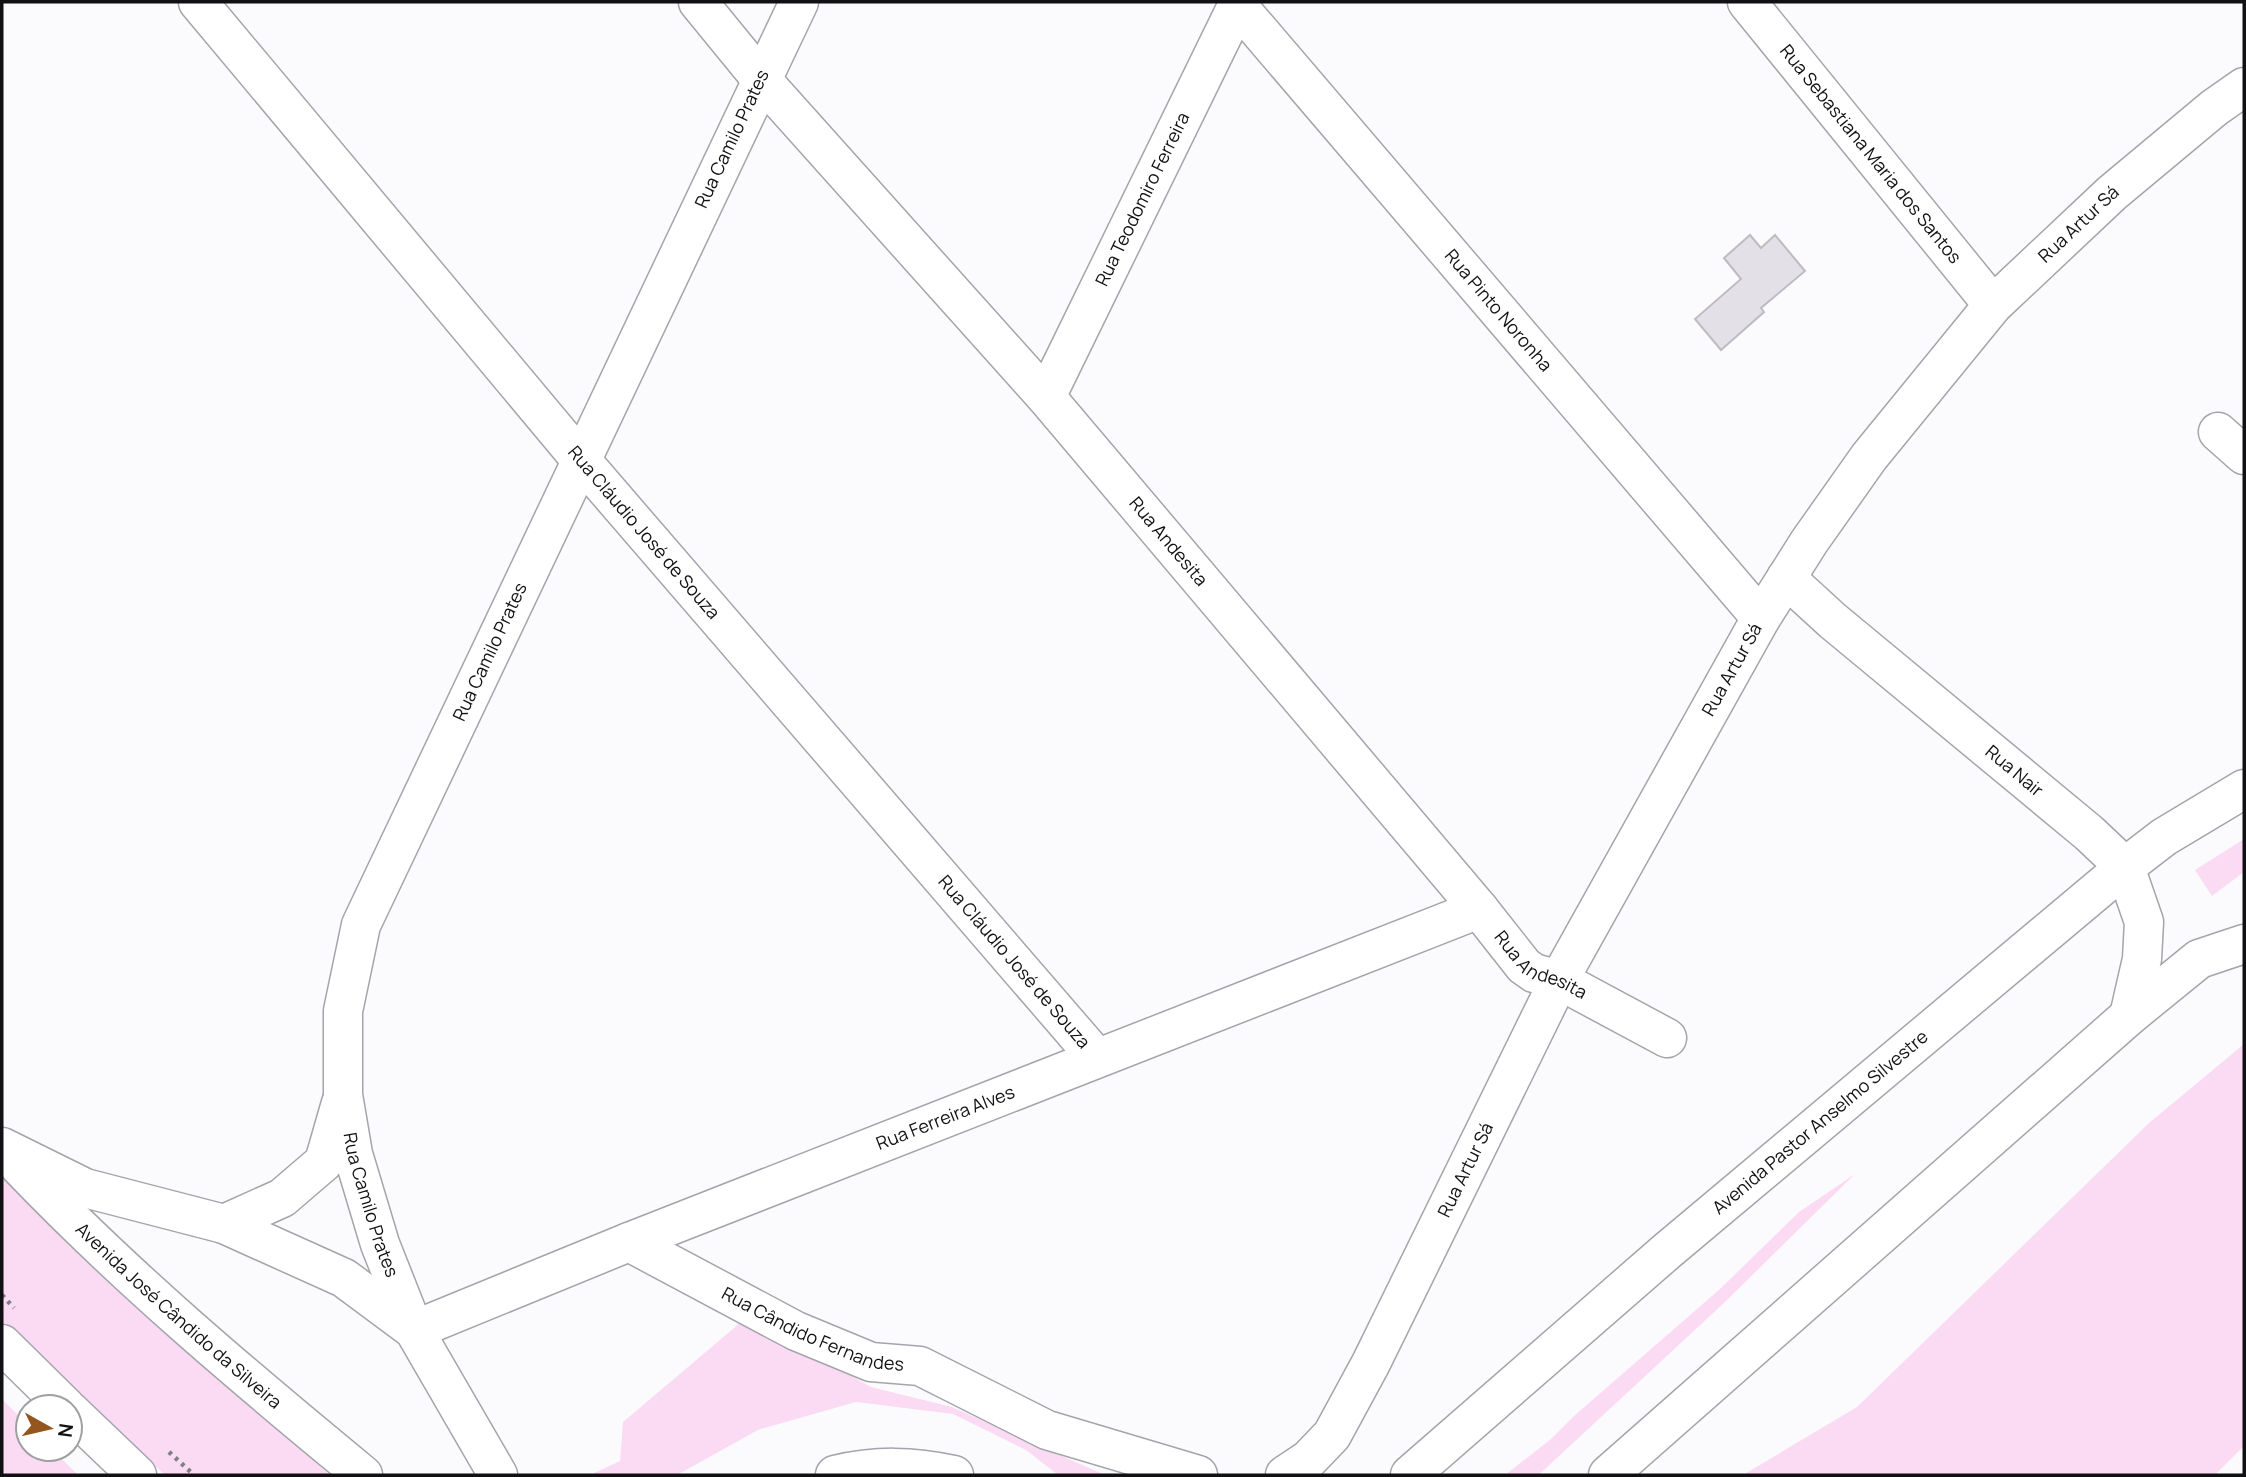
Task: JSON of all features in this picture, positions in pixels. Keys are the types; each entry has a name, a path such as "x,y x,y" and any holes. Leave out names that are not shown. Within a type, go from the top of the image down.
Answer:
{"street":[{"name":"Rua Cláudio José de Souza","path":"198,2 581,460 1096,1057"},
{"name":"Rua Andesita","path":"698,2 761,79 1046,397 1479,909 1524,966 1534,973 1559,979 1667,1038"},
{"name":"Rua Camilo Prates","path":"414,1330 380,1244 353,1154 343,1095 343,1011 361,925 799,2"},
{"name":"Rua Sebastiana Maria dos Santos","path":"1747,2 1993,305"},
{"name":"Rua Teodomiro Ferreira","path":"1046,397 1238,3"},
{"name":"Rua Pinto Noronha","path":"1238,3 1761,618"},
{"name":"Rua Artur Sá","path":"1285,1475 1310,1458 1332,1435 1371,1363 1559,979 1761,618 1809,542 1869,457 1993,305 2112,193 2214,108 2244,87"},
{"name":"Rua Nair","path":"1786,578 1833,621 2089,833 2126,867 2144,922 2142,959 2129,1016"},
{"name":"Avenida Pastor Anselmo Silvestre","path":"1410,1475 1667,1251 2126,867 2164,836 2244,789"},
{"name":"Rua Ferreira Alves","path":"414,1330 1096,1057 1479,909"},
{"path":"1608,1475 2129,1016 2199,959 2244,944"},
{"path":"225,1224 282,1198 324,1162 343,1095"},
{"path":"2,1148 85,1188 225,1224 344,1278 414,1330 498,1475"},
{"name":"Avenida José Cândido da Silveira","path":"2,1148 81,1230 259,1390 363,1475"},
{"name":"Rua Cândido Fernandes","path":"629,1242 796,1331 871,1362 920,1366 1047,1430 1198,1475"},
{"path":"2,1344 52,1393"},
{"path":"84,1424 137,1475"},
{"path":"835,1475 864,1468 919,1468 954,1475"}],"shaded area":[{"path":"2244,839 2244,872 2212,896 2195,870"},
{"path":"2244,1044 2244,1446 2215,1475 1743,1475 1857,1407 2149,1123"},
{"path":"2,1173 69,1246 330,1475 165,1475 84,1401 84,1393 75,1393 2,1322"},
{"path":"1855,1174 1725,1302 1544,1470 1538,1475 1505,1475 1551,1439 1720,1289 1799,1212"},
{"path":"747,1317 871,1387 952,1407 1105,1475 1058,1475 1026,1450 953,1414 856,1402 758,1430 677,1475 590,1475 620,1461 623,1422"},
{"path":"2,1399 14,1411 14,1463 66,1463 78,1475 2,1475"}],"building":[{"path":"1750,235 1761,248 1775,235 1805,271 1761,308 1764,312 1721,350 1695,319 1741,279 1724,258"}]}
